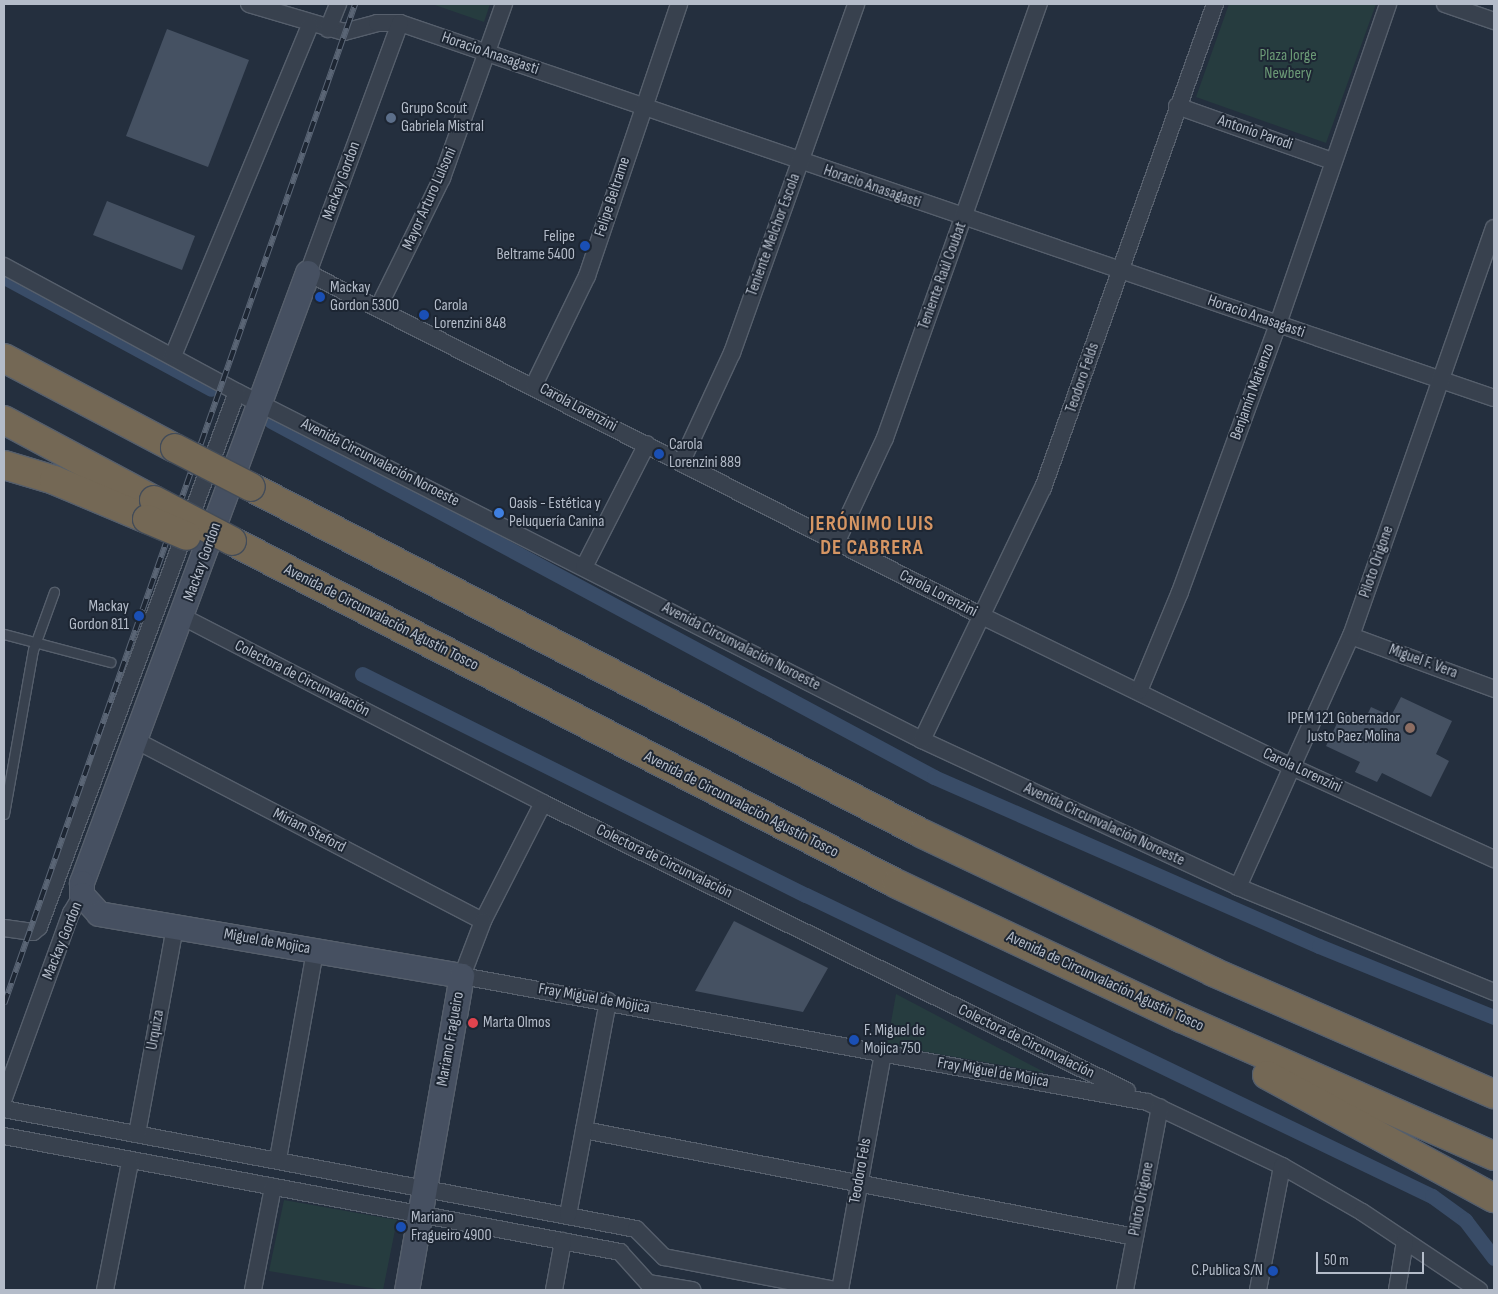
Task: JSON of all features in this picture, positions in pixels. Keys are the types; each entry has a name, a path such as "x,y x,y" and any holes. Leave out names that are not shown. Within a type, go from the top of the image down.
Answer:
{"highway":[{"path":"4,358 774,760 1125,931 1494,1094"},
{"name":"Avenida de Circunvalación Agustín Tosco","path":"4,420 151,509 459,659 897,884 1180,1018 1494,1156"},
{"path":"4,465 151,509"},
{"path":"1125,931 1218,958 1494,1078"},
{"path":"1180,1018 1250,1066 1494,1198"}],"main road":[{"name":"Mackay Gordon","path":"77,903 82,883 183,617 308,273"},
{"name":"Miguel de Mojica","path":"77,903 98,914 462,976"},
{"name":"Mariano Fragueiro","path":"407,1290 462,976"}],"street":[{"name":"Horacio Anasagasti","path":"249,4 310,26 344,32 377,23 400,23 800,162 1494,398"},
{"path":"328,29 338,4"},
{"name":"Mayor Arturo Lulsoni","path":"379,306 442,178 504,4"},
{"name":"Felipe Beltrame","path":"534,385 587,276 679,4"},
{"name":"Teniente Melchor Escola","path":"682,462 726,368 856,4"},
{"name":"Teniente Raúl Coubat","path":"836,543 885,438 1039,4"},
{"name":"Teodoro Felds","path":"922,740 984,617 1043,488 1177,106 1215,4"},
{"name":"Benjamín Matienzo","path":"1139,691 1180,592 1278,324 1332,161 1388,4"},
{"path":"1445,4 1494,20"},
{"name":"Mackay Gordon","path":"308,273 400,23"},
{"path":"172,356 310,26"},
{"name":"Antonio Parodi","path":"1177,106 1332,161"},
{"name":"Piloto Origone","path":"1238,887 1351,636 1494,228"},
{"name":"Avenida Circunvalación Noroeste","path":"4,266 237,392 922,740 1238,887 1494,992"},
{"name":"Carola Lorenzini","path":"308,273 379,306 836,543 984,617 1292,767 1494,859"},
{"path":"4,928 32,932 39,927 237,392"},
{"path":"584,567 647,444"},
{"name":"Colectora de Circunvalación","path":"183,617 543,803 1154,1104"},
{"name":"Miguel F. Vera","path":"1351,636 1494,689"},
{"name":"Miriam Steford","path":"135,740 483,921"},
{"name":"Mariano Fragueiro","path":"462,976 483,921 543,803"},
{"path":"48,904 77,903"},
{"name":"Mackay Gordon","path":"4,1098 77,903"},
{"name":"Urquiza","path":"137,1134 175,926"},
{"path":"278,1159 315,951"},
{"name":"Fray Miguel de Mojica","path":"462,976 608,1001 1154,1104 1282,1166 1405,1241 1479,1290"},
{"path":"568,1215 608,1001"},
{"name":"Teodoro Fels","path":"838,1290 883,1053"},
{"path":"1042,1082 1059,1071 1058,1056"},
{"name":"Piloto Origone","path":"1125,1290 1135,1237 1154,1104"},
{"path":"4,1109 278,1159 636,1229 664,1257 838,1290"},
{"path":"584,1130 1135,1237"},
{"path":"4,1136 130,1162 620,1252 648,1283 692,1290"},
{"path":"105,1290 130,1162"},
{"path":"1258,1290 1282,1166"},
{"path":"253,1290 273,1187"},
{"path":"1397,1290 1405,1241"},
{"path":"554,1290 563,1242"}],"lane":[{"path":"4,814 36,641 54,592"},
{"path":"4,634 110,662"}],"green space":[{"path":"432,4 490,4 484,22"},
{"name":"Plaza Jorge Newbery","path":"1229,4 1376,4 1326,143 1196,97"},
{"path":"896,994 1046,1073 887,1045"},
{"path":"284,1200 397,1220 383,1290 269,1271"}],"building":[{"path":"167,29 249,60 208,167 126,136"},
{"path":"107,201 195,236 182,270 93,235"},
{"path":"1401,697 1452,721 1436,754 1449,761 1431,797 1382,773 1377,782 1355,772 1360,762 1326,746 1343,711 1364,721 1371,707 1391,716"},
{"path":"734,921 828,968 803,1012 695,991"}],"waterway":[{"path":"4,277 211,389"},
{"path":"271,421 934,777 1319,946 1494,1017"},
{"path":"362,674 806,895 1432,1196 1465,1220 1494,1258"}],"railway":[{"path":"4,1004 355,4"}],"place":[{"name":"Grupo Scout Gabriela Mistral","path":"391,118"},
{"name":"Felipe Beltrame 5400","path":"585,246"},
{"name":"Mackay Gordon 5300","path":"320,297"},
{"name":"Carola Lorenzini 848","path":"424,315"},
{"name":"Carola Lorenzini 889","path":"659,454"},
{"name":"Oasis - Estética y Peluquería Canina","path":"499,513"},
{"name":"Mackay Gordon 811","path":"139,616"},
{"name":"IPEM 121 Gobernador Justo Paez Molina","path":"1410,728"},
{"name":"Marta Olmos","path":"473,1023"},
{"name":"F. Miguel de Mojica 750","path":"854,1040"},
{"name":"Mariano Fragueiro 4900","path":"401,1227"},
{"name":"C.Publica S/N","path":"1273,1271"}],"district":[{"name":"JERÓNIMO LUIS DE CABRERA","path":"872,536"}]}
